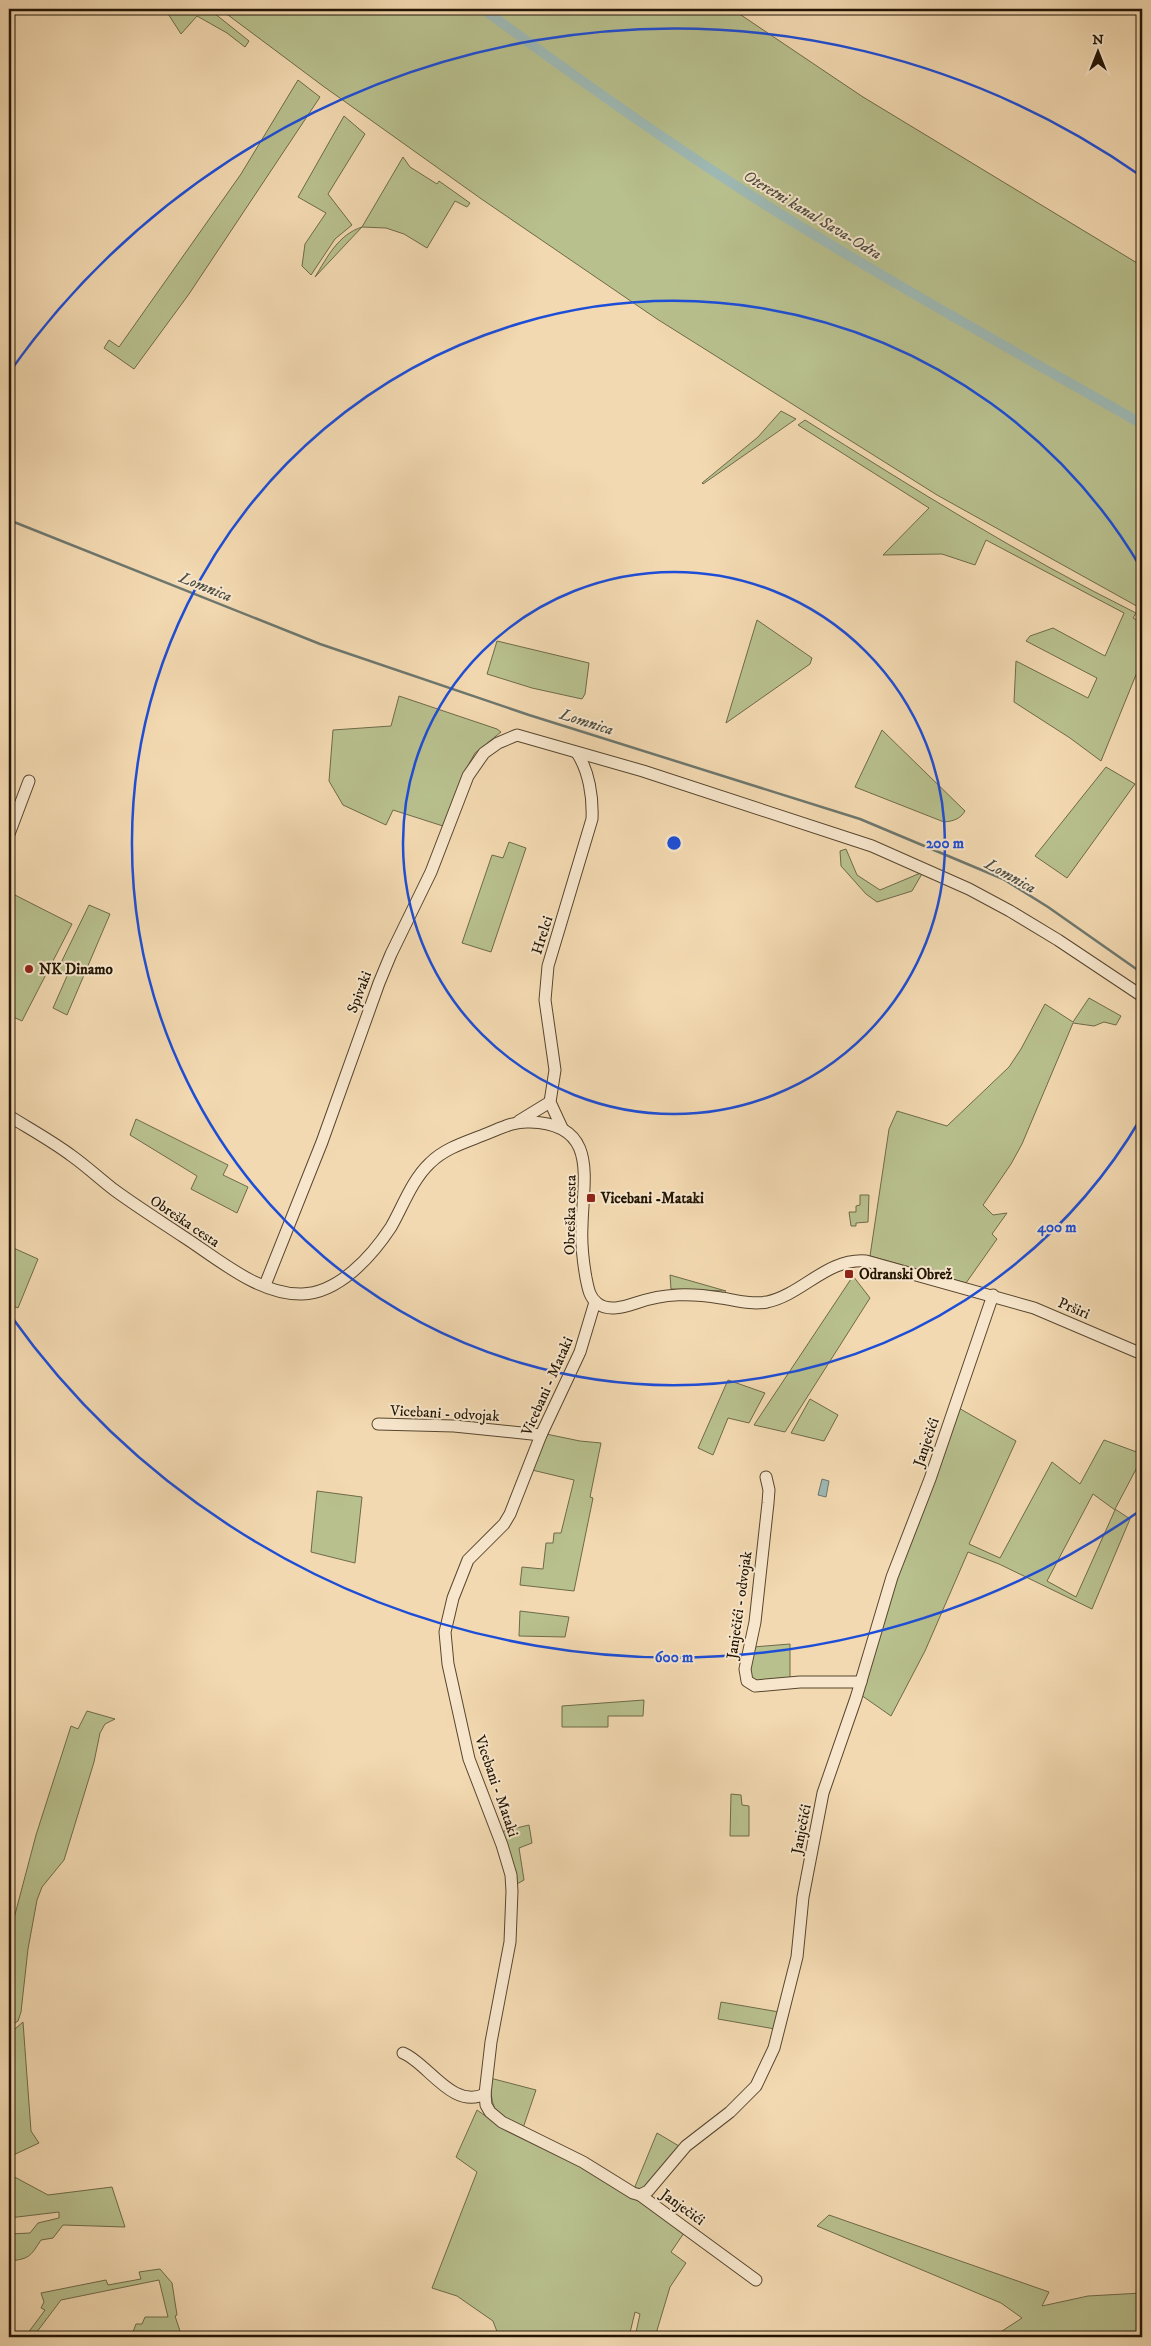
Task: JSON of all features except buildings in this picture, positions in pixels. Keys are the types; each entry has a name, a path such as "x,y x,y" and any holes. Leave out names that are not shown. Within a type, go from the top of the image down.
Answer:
{"street":[{"name":"Spivaki","path":"265,1285 319,1151 379,983 431,872 468,776 484,753 498,743 517,735 577,753"},
{"path":"577,753 642,771 830,831 924,868 1010,911 1058,940 1142,996"},
{"name":"Hrelci","path":"550,1102 555,1070 545,1000 545,976 580,864 592,810 588,779 577,753"},
{"path":"9,834 29,781"},
{"path":"517,1122 550,1102 562,1128"},
{"name":"Obreška cesta","path":"9,1116 58,1146 142,1210 225,1267 265,1285 297,1294 322,1292 333,1286 359,1264 382,1239 414,1184 431,1162 452,1148 517,1122 544,1123 562,1128 576,1142 585,1168 586,1185 582,1224 583,1256 589,1290 595,1302"},
{"path":"595,1302 606,1308 623,1307 665,1295 677,1294 744,1302 766,1302 787,1293 835,1266 855,1260 866,1261 993,1295"},
{"name":"Prširi","path":"993,1295 1057,1316 1142,1354"},
{"name":"Janječići","path":"756,2280 640,2195 648,2191 686,2146 730,2112 756,2086 774,2048 797,1956 803,1897 816,1820 823,1793 861,1682 892,1577 930,1479 993,1295"},
{"name":"Vicebani - Mataki","path":"485,2094 491,2042 508,1958 512,1891 511,1875 502,1845 469,1759 448,1664 445,1632 453,1598 464,1568 475,1552 507,1520 541,1435 580,1352 595,1302"},
{"name":"Vicebani - odvojak","path":"378,1424 454,1426 541,1435"},
{"name":"Janječići - odvojak","path":"766,1477 769,1490 768,1503 755,1622 745,1668 746,1682 755,1686 800,1682 861,1682"},
{"path":"403,2053 435,2080 463,2096 472,2098 485,2094 486,2105 490,2112 502,2122 582,2162 633,2194 640,2195"}],"green space":[{"path":"165,9 209,9 249,41 245,47 227,33 197,16 181,34"},
{"path":"220,9 732,9 863,97 1142,266 1142,609 937,495 657,319 480,198 323,86"},
{"path":"298,80 320,97 189,294 134,369 104,348 109,340 119,347 241,174"},
{"path":"344,116 365,134 328,194 352,225 335,239 311,275 302,266 305,244 326,213 298,197"},
{"path":"403,157 410,167 437,184 439,181 470,203 467,207 455,201 427,248 404,234 386,228 362,227"},
{"path":"362,227 315,277 334,247 346,235"},
{"path":"781,411 796,419 702,483 758,437"},
{"path":"805,420 1009,545 1136,613 1133,618 1142,623 1142,660 1101,761 1070,738 1014,702 1016,661 1088,698 1097,678 1026,641 1030,636 1053,628 1105,656 1124,613 986,540 975,565 942,554 883,555 929,508 798,425"},
{"path":"757,620 812,658 810,664 726,723"},
{"path":"497,641 589,663 585,694 582,699 532,688 487,674"},
{"path":"399,696 501,732 475,753 466,769 446,827 393,810 386,825 343,805 329,781 333,730 391,726"},
{"path":"882,730 965,811 959,818 944,822 855,787"},
{"path":"1106,767 1135,784 1067,878 1035,856"},
{"path":"509,842 526,848 491,952 462,943 492,855 503,858"},
{"path":"846,849 857,875 880,890 923,872 912,891 877,902 866,894 841,866 840,851"},
{"name":"NK Dinamo","path":"9,892 72,924 22,1021 9,1015"},
{"path":"89,905 110,914 67,1015 53,1008 67,976 57,971"},
{"path":"1089,998 1121,1016 1116,1025 1104,1022 1094,1026 1073,1023 1022,1144 1011,1164 983,1205 993,1215 1007,1213 992,1234 997,1239 966,1283 870,1256 889,1129 897,1111 947,1126 1009,1067 1045,1004 1073,1022"},
{"path":"136,1119 228,1165 223,1175 248,1187 237,1213 191,1189 197,1176 130,1135"},
{"path":"860,1195 869,1195 868,1222 856,1223 856,1226 851,1226 849,1212 856,1212 856,1206 860,1205"},
{"path":"9,1246 38,1259 18,1308 9,1304 9,1287 13,1276 9,1274"},
{"path":"670,1275 726,1291 671,1289"},
{"path":"853,1276 870,1298 785,1432 754,1425"},
{"path":"728,1380 765,1393 749,1423 728,1418 713,1455 698,1448"},
{"path":"810,1399 838,1415 824,1441 791,1433"},
{"path":"957,1407 1016,1441 969,1544 1000,1558 1052,1462 1080,1484 1104,1440 1142,1454 1142,1458 1115,1509 1130,1519 1092,1609 999,1564 968,1552 925,1651 891,1716 861,1695 884,1611","holes":["1093,1494 1115,1510 1076,1597 1047,1581"]},
{"path":"546,1434 601,1443 590,1497 593,1498 574,1591 520,1585 522,1567 543,1569 546,1543 553,1543 554,1533 561,1533 574,1480 532,1470"},
{"path":"317,1491 362,1497 355,1563 311,1552"},
{"path":"520,1611 569,1617 565,1637 519,1636"},
{"path":"790,1644 790,1680 754,1682 748,1670 753,1647"},
{"path":"644,1700 643,1716 608,1716 608,1727 562,1727 562,1706"},
{"path":"87,1711 115,1719 105,1724 100,1733 94,1762 64,1860 42,1887 37,1900 28,1949 21,2012 18,2021 9,2027 9,1947 13,1922 36,1835 71,1726 78,1729"},
{"path":"731,1794 741,1795 742,1805 749,1806 749,1836 730,1836"},
{"path":"529,1825 532,1843 519,1848 524,1880 515,1885 500,1832"},
{"path":"721,2002 779,2012 775,2029 718,2019"},
{"path":"23,2022 31,2131 39,2143 9,2157 9,2031 15,2029"},
{"path":"490,2078 536,2090 523,2128 505,2119 496,2110 493,2105"},
{"path":"477,2110 487,2117 581,2165 686,2230 671,2252 686,2263 670,2287 655,2337 635,2337 640,2314 635,2312 629,2337 499,2337 493,2321 457,2296 432,2288 477,2172 456,2157"},
{"path":"657,2133 679,2146 653,2179 640,2191 634,2189"},
{"path":"9,2174 48,2195 112,2187 125,2227 63,2225 53,2238 41,2240 25,2258 9,2261 9,2234 30,2233 38,2223 59,2218 59,2212 9,2218"},
{"path":"829,2215 1049,2292 1042,2306 1088,2296 1142,2293 1142,2337 993,2337 1022,2318 1001,2303 817,2226"},
{"path":"160,2269 172,2283 177,2315 175,2316 182,2337 131,2337 136,2324 142,2324 145,2317 168,2317 159,2280 61,2300 33,2337 25,2337 45,2310 41,2308 44,2302 41,2293 106,2280 108,2285 141,2279 139,2272"}],"water":[{"path":"822,1479 829,1481 826,1497 818,1495"}],"waterway":[{"name":"Oteretni kanal Sava-Odra","path":"483,9 623,110 812,234 1142,424"},
{"name":"Lomnica","path":"9,520 320,644 529,715 860,819 1003,879 1048,907 1142,973"}],"place":[{"name":"NK Dinamo","path":"29,969"},
{"name":"Vicebani -Mataki","path":"591,1198"},
{"name":"Odranski Obrež","path":"849,1274"}]}
